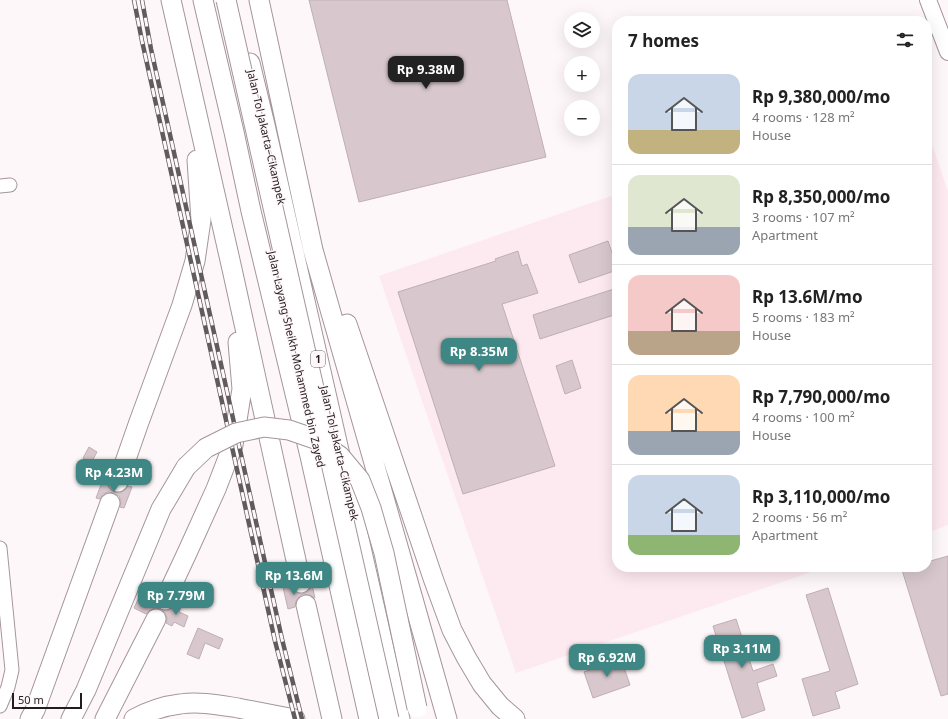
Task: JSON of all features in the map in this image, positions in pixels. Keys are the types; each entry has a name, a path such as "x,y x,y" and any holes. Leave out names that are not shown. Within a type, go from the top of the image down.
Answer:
{"highway":[{"path":"170,0 232,269 301,583"},
{"path":"204,0 251,211 310,456 369,719"},
{"name":"Jalan Layang Sheikh Mohammed bin Zayed","path":"216,0 378,719"},
{"name":"Jalan Layang Sheikh Mohammed bin Zayed","path":"226,0 389,719"},
{"name":"Jalan Tol Jakarta–Cikampek","path":"234,0 265,125 400,719"},
{"path":"259,0 286,119 313,250 447,719"},
{"path":"118,482 182,305 195,261 201,220 194,101"},
{"path":"286,119 326,262 452,630 482,684 500,706 515,719"},
{"path":"165,600 188,553 233,446 242,388 232,269"},
{"path":"71,719 86,690 161,509 186,466 206,448 236,433 264,427 289,430 316,439 340,456 360,480 371,508 384,553 418,713"},
{"path":"30,719 35,710 110,503"},
{"path":"306,605 332,719"},
{"path":"105,719 156,618"},
{"path":"134,719 148,712 164,707 199,703 295,719"}],"main road":[{"path":"928,0 948,52"}],"street":[{"path":"0,548 12,670 8,687 0,706"},
{"path":"0,630 10,643"}],"shaded area":[{"path":"932,145 948,191 948,525 932,531"},
{"path":"612,196 612,572 811,572 516,673 379,276"}],"building":[{"path":"309,0 507,0 546,157 359,202"},
{"path":"608,241 612,253 612,272 579,283 569,255"},
{"path":"518,251 522,266 527,264 538,293 502,304 555,466 463,494 398,292 496,261 495,259"},
{"path":"612,290 612,316 540,339 533,315"},
{"path":"572,360 581,388 565,394 556,366"},
{"path":"89,447 97,452 91,463 83,458"},
{"path":"104,477 108,479 107,484 114,492 120,493 128,486 132,487 124,508 120,507 121,501 119,496 113,493 108,492 103,494 100,499 96,498"},
{"path":"948,556 948,694 941,696 903,572 932,572 932,561"},
{"path":"290,585 293,591 303,594 296,601 295,607 288,609 283,587"},
{"path":"312,585 315,598 310,595 303,594 309,591"},
{"path":"828,588 858,684 835,692 840,708 813,716 802,679 830,671 806,595"},
{"path":"143,589 155,595 154,601 159,609 155,608 146,614 134,608"},
{"path":"175,604 181,607 179,612 188,616 184,627 174,622 172,626 166,623 167,618 162,610 166,611 171,609"},
{"path":"736,619 753,671 773,664 777,676 757,683 765,710 742,718 713,626"},
{"path":"198,628 223,639 219,649 205,643 199,659 187,654"},
{"path":"621,659 630,685 593,698 584,672"}],"railway":[{"path":"134,0 275,641 295,719"},
{"path":"142,0 151,49 282,639 302,719"}]}
